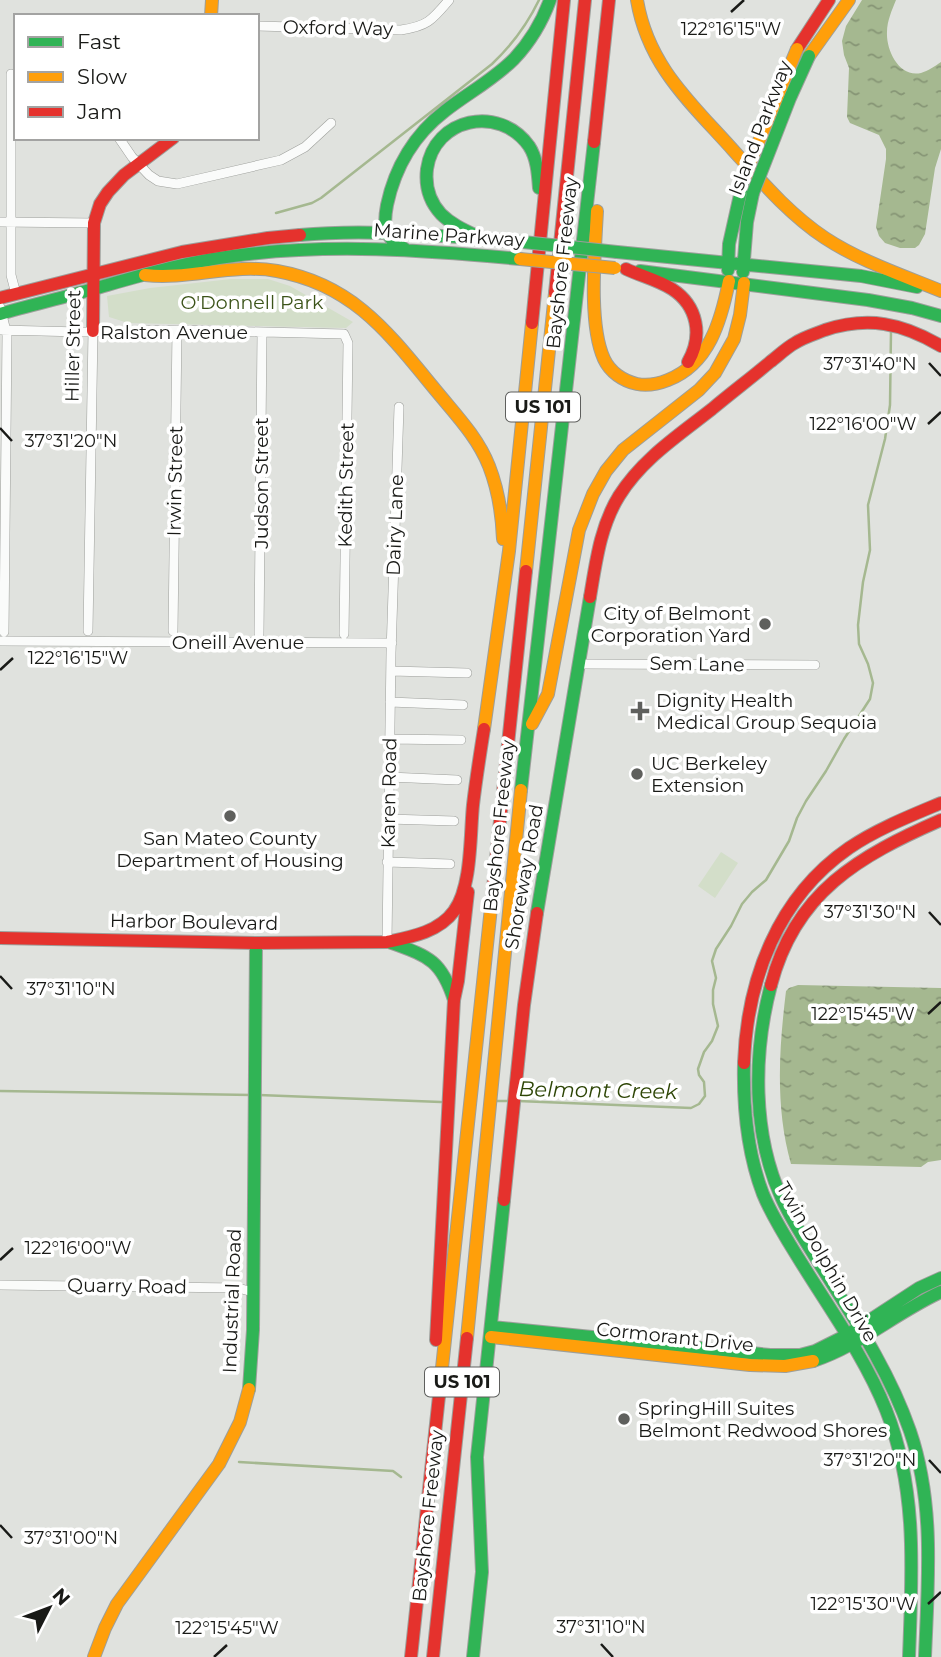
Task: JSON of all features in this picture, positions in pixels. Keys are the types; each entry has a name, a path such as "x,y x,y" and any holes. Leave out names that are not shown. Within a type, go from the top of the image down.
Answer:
{"main road":[{"path":"405,249 393,242 385,232 390,192 398,169 412,145 429,125 514,60 537,28 550,0"},
{"path":"387,942 436,928 458,905 465,887 473,806 511,537 564,0"},
{"name":"Bayshore Freeway","path":"411,1657 585,0"},
{"name":"Bayshore Freeway","path":"433,1657 527,732 609,0"},
{"path":"637,0 654,55 668,78 783,203 809,226 838,246 941,292"},
{"name":"Island Parkway","path":"666,382 692,368 705,352 719,319 729,281 728,264 733,222 744,177 797,49 829,0"},
{"name":"Island Parkway","path":"527,732 548,694 579,530 593,494 606,471 623,450 699,390 722,364 734,338 742,303 747,222 753,193 809,56 845,5"},
{"path":"600,92 595,266 599,347 608,368 628,382 639,385 666,382 679,373 692,356 698,338 695,317 677,292 621,269"},
{"path":"483,239 449,222 440,213 428,193 426,182 432,150 446,133 467,122 490,121 502,124 513,130 529,146 537,169 541,222"},
{"name":"Hiller Street","path":"93,331 94,223 102,200 118,181 170,140"},
{"name":"Marine Parkway","path":"0,298 181,252 246,240 311,234 385,232 523,242 861,276 941,292"},
{"name":"Marine Parkway","path":"1,312 185,265 248,254 405,249 729,281 916,308 941,316"},
{"path":"145,275 158,277 231,270 275,271 326,286 378,321 462,423 484,456 494,480 500,509 504,582"},
{"name":"Shoreway Road","path":"473,1657 482,1572 477,1457 530,959 597,553 603,531 625,485 643,465 796,342 840,325 863,322 908,328 941,346"},
{"name":"Twin Dolphin Drive","path":"925,1657 929,1543 924,1488 914,1444 902,1408 877,1358 855,1335 779,1225 765,1196 754,1167 748,1140 744,1103 745,1035 750,1002 767,947 786,914 815,877 858,842 941,803"},
{"path":"435,1440 436,1334 454,1000 473,853 473,806"},
{"name":"Twin Dolphin Drive","path":"909,1657 912,1516 899,1448 889,1416 866,1367 855,1335 777,1189 763,1137 760,1103 761,1036 765,1005 782,953 802,918 826,887 881,846 941,820"},
{"name":"Harbor Boulevard","path":"0,938 256,943 387,942"},
{"path":"387,942 423,954 432,960 446,976 454,1000"},
{"name":"Industrial Road","path":"94,1657 104,1628 117,1604 219,1464 230,1444 247,1396 254,1344 256,943"},
{"path":"855,1335 919,1288 941,1278"},
{"path":"855,1335 941,1292"},
{"name":"Cormorant Drive","path":"491,1332 783,1356 815,1351 855,1335"}],"street":[{"name":"Oxford Way","path":"259,26 401,30 418,27 431,20 449,0"},
{"path":"11,74 11,275 16,294"},
{"path":"120,140 149,175 158,181 177,184 281,160 305,147 331,123"},
{"path":"0,222 94,223"},
{"path":"1,312 2,636"},
{"name":"Ralston Avenue","path":"3,330 177,330 341,333 346,336"},
{"name":"Irwin Street","path":"173,632 177,330"},
{"name":"Hiller Street","path":"88,631 93,331"},
{"name":"Judson Street","path":"259,634 262,332"},
{"name":"Kedith Street","path":"344,634 346,336"},
{"name":"Dairy Lane","path":"391,643 399,407"},
{"name":"Oneill Avenue","path":"2,636 391,643"},
{"name":"Karen Road","path":"387,942 391,643"},
{"name":"Sem Lane","path":"580,664 815,665"},
{"path":"391,671 467,673"},
{"path":"390,702 463,705"},
{"path":"390,739 461,740"},
{"path":"389,777 457,779"},
{"path":"388,819 454,821"},
{"path":"387,862 450,864"},
{"name":"Quarry Road","path":"0,1285 238,1288 253,1292"}],"green space":[{"name":"O'Donnell Park","path":"231,279 268,279 290,286 353,322 346,328 128,323 109,317 107,296"},
{"path":"721,852 738,863 715,898 698,886"}],"water":[{"path":"862,0 896,0 888,24 887,39 900,67 913,73 921,73 941,62 941,149 935,168 925,234 915,248 900,248 885,243 879,236 876,227 886,149 879,135 850,123 847,117 849,68 842,41 846,26"},
{"path":"798,985 941,988 941,1160 928,1162 921,1167 791,1164 782,1121 780,1056 786,991"}],"waterway":[{"path":"276,213 321,198 492,64 519,34 539,0"},
{"name":"Belmont Creek","path":"518,1101 691,1108 699,1104 705,1096 704,1082 698,1069 718,1026 713,1004 716,978 712,961 716,949 742,904 766,880 789,841 806,801 870,699 873,683 859,644 858,625 870,550 868,505 885,439 890,405 891,331"},
{"name":"Belmont Creek","path":"0,1091 252,1095"},
{"name":"Belmont Creek","path":"259,1095 441,1102"},
{"name":"Belmont Creek","path":"497,1101 511,1101"},
{"path":"239,1462 393,1471 401,1477"}],"traffic: fast":[{"path":"405,249 389,236 385,219 395,178 408,152 434,120 514,59 535,31 550,0"},
{"path":"753,193 809,56"},
{"path":"483,239 446,218 431,199 427,187 427,169 432,152 442,138 454,128 469,123 485,121 501,125 516,133 529,146 538,172 539,188"},
{"path":"521,790 594,142"},
{"path":"728,270 729,244 744,177"},
{"path":"743,272 747,222 753,193"},
{"path":"300,235 384,233 523,242"},
{"path":"523,242 617,252"},
{"path":"0,314 145,274 215,259 269,252 376,249 520,259"},
{"path":"617,252 861,276 917,287"},
{"path":"640,271 868,300 941,316"},
{"path":"537,913 590,597"},
{"path":"389,942 423,956 438,967 454,1000"},
{"path":"249,1389 253,1330 256,943"},
{"path":"771,985 759,1065 758,1093 765,1148 772,1174 786,1207 869,1344 892,1387 910,1431 918,1459 927,1515 925,1657"},
{"path":"744,1063 747,1129 763,1194 784,1235 868,1371 896,1440 904,1471 911,1532 909,1657"},
{"path":"473,1657 482,1572 477,1457 504,1200"},
{"path":"492,1327 770,1355 800,1355 815,1351 847,1335 919,1288 941,1278"},
{"path":"813,1361 846,1347 941,1292"}],"traffic: slow":[{"path":"211,14 212,0"},
{"path":"637,0 651,45 673,82 787,208 812,229 852,254 941,291"},
{"path":"809,56 849,0"},
{"path":"744,177 797,49"},
{"path":"597,211 594,287 596,327 604,359 613,372 627,381 645,385 656,384 682,373 694,363 711,340 717,326 729,281"},
{"path":"520,259 615,268"},
{"path":"145,275 244,269 277,271 304,278 350,300 404,351 479,446 495,484 503,539"},
{"path":"532,724 548,694 579,530 593,494 606,471 623,450 699,390 715,373 734,339 744,283"},
{"path":"526,571 555,293"},
{"path":"484,729 509,551 532,323"},
{"path":"467,1338 521,790"},
{"path":"439,1396 492,898"},
{"path":"491,1337 750,1365 785,1366 813,1361"},
{"path":"94,1657 117,1604 219,1464 240,1422 249,1389"}],"traffic: jam":[{"path":"532,323 564,0"},
{"path":"555,293 585,0"},
{"path":"594,142 609,0"},
{"path":"797,49 829,0"},
{"path":"93,331 94,223 100,204 124,175 170,140"},
{"path":"0,298 182,252 300,235"},
{"path":"626,269 667,286 688,304 696,332 693,352 688,362"},
{"path":"590,597 603,532 619,496 628,483 662,448 788,347 825,330 856,323 898,327 941,346"},
{"path":"492,898 526,571"},
{"path":"387,942 433,929 448,918 460,901 467,875 473,805 484,729"},
{"path":"744,1063 746,1032 760,971 785,915 803,890 824,868 860,841 941,803"},
{"path":"771,985 782,953 796,925 834,881 883,848 941,820"},
{"path":"436,1340 454,1000 468,892"},
{"path":"504,1200 524,1005 537,913"},
{"path":"0,938 256,943 387,942"},
{"path":"433,1657 467,1338"},
{"path":"411,1657 439,1396"}],"place":[{"name":"City of Belmont Corporation Yard","path":"765,624"},
{"name":"Dignity Health Medical Group Sequoia","path":"640,711"},
{"name":"UC Berkeley Extension","path":"637,774"},
{"name":"San Mateo County Department of Housing","path":"230,816"},
{"name":"SpringHill Suites Belmont Redwood Shores","path":"624,1419"}]}
